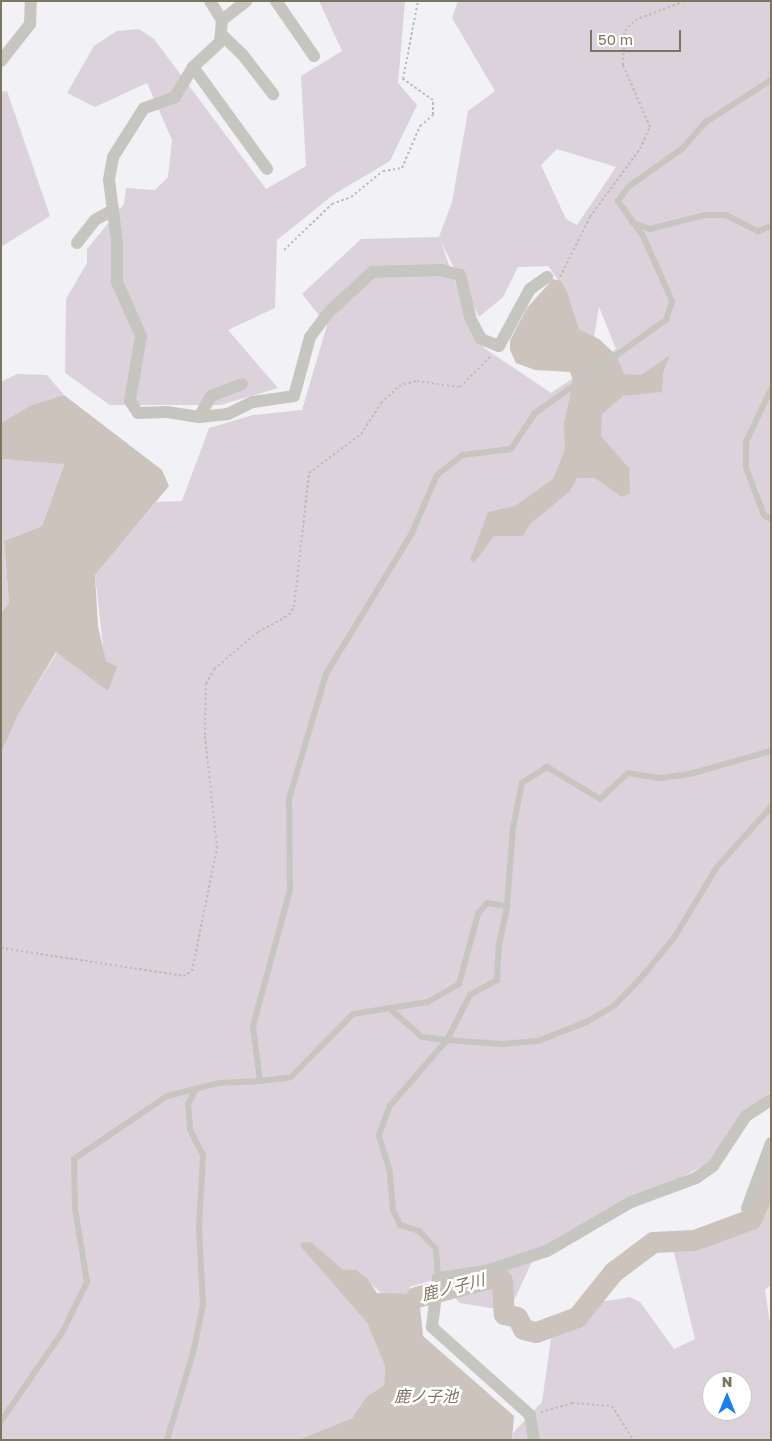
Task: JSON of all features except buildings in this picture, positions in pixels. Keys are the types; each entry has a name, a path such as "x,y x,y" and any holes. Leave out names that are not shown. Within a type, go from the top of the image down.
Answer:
{"street":[{"path":"1,61 30,24 31,1"},
{"path":"210,1 222,20 220,42 193,67 175,97 144,108 113,157 109,180 113,210 117,282 141,336 130,401 138,412 167,412 199,417 228,414 253,402 294,396 310,337 329,312 372,272 441,270 460,275 481,338 499,346 530,290 547,277"},
{"path":"222,20 246,1"},
{"path":"276,1 314,56"},
{"path":"221,34 273,94"},
{"path":"193,67 267,170"},
{"path":"77,243 95,220 113,210"},
{"path":"199,417 211,396 242,384"},
{"path":"534,1440 530,1415 432,1327 438,1278 486,1271 547,1251 631,1202 696,1178 712,1166 746,1116 771,1100"},
{"path":"747,1208 771,1143"}],"lane":[{"path":"260,1080 253,1026 290,890 289,799 326,674 412,533 437,475 463,454 511,450 535,412 666,320 672,301 643,236 630,222 618,201 628,187 683,148 706,122 771,80"},
{"path":"630,222 650,229 705,215 726,215 758,231 771,226"},
{"path":"771,389 746,442 746,468 764,515 771,519"},
{"path":"438,1278 436,1249 419,1231 400,1225 393,1210 390,1172 379,1135 389,1106 447,1040 470,995 497,980 498,945 507,906 513,828 522,783 547,767 600,799 628,773 661,778 690,774 771,751"},
{"path":"390,1008 422,1037 502,1044 538,1041 614,1006 674,938 717,867 771,807"},
{"path":"1,1421 62,1332 87,1282 75,1209 74,1159 167,1096 196,1089 291,1077 353,1014 428,1002 459,984 478,914 487,903 507,906"},
{"path":"166,1440 193,1353 202,1306 199,1227 203,1155 190,1130 188,1104 196,1089"}],"path":[{"path":"284,250 332,204 350,198 383,171 402,168 420,126 433,115 433,100 403,79 418,1"},
{"path":"547,277 559,278 590,217 640,150 650,127 623,65 625,31 635,20 686,1"},
{"path":"1,948 165,974 183,976 192,971 217,848 205,735 206,684 214,668 258,632 289,615 294,607 309,473 360,434 381,403 399,386 417,381 460,387 499,346"},
{"path":"530,1415 572,1402 612,1406 633,1440"}],"shaded area":[{"path":"319,1 405,1 398,83 417,105 390,161 333,195 277,240 275,308 228,330 278,388 221,405 110,405 65,373 66,299 87,263 87,249 124,204 126,188 155,190 168,177 172,140 147,83 95,107 67,93 94,46 117,31 139,29 154,39 266,189 306,166 301,76 342,51"},
{"path":"458,1 771,1 771,1092 738,1119 711,1162 537,1251 509,1311 460,1303 437,1279 409,1287 413,1294 382,1294 356,1270 342,1269 301,1247 367,1323 385,1366 384,1385 366,1397 352,1418 298,1440 1,1440 1,753 18,715 57,652 108,690 95,575 156,502 182,501 209,428 253,415 302,410 327,325 302,294 361,239 439,237 452,202 468,111 495,91 452,18","holes":["557,149 616,167 577,225 566,219 541,165","441,242 479,317 503,297 518,267 548,266 568,294 579,329 594,337 599,307 616,349 551,393 484,348 468,320"]},
{"path":"7,91 50,216 1,247 1,92"},
{"path":"17,374 47,375 64,395 31,405 1,423 1,382"},
{"path":"1,459 64,463 42,526 4,541 9,603 1,613"},
{"path":"771,1185 771,1285 765,1290 771,1330 771,1440 512,1440 513,1433 542,1402 552,1332 601,1302 630,1297 640,1302 674,1349 695,1339 671,1240 757,1212"}],"water":[{"path":"553,279 561,281 568,294 579,329 599,339 616,355 624,374 641,375 670,355 663,373 662,392 623,396 602,414 601,436 629,468 630,493 622,497 595,478 577,478 570,491 530,524 523,536 494,536 474,563 470,560 488,512 515,506 553,479 565,449 564,424 573,381 570,372 535,370 516,363 510,350 510,340 527,308"},
{"path":"64,395 162,470 169,486 95,575 98,626 106,661 117,667 108,691 56,652 18,715 1,753 1,613 9,603 4,541 42,526 64,464 1,459 1,423 31,405"},
{"name":"鹿ノ子池","path":"311,1242 342,1269 356,1270 367,1278 377,1293 413,1294 420,1289 442,1287 446,1297 420,1306 423,1336 514,1416 512,1440 298,1440 352,1418 366,1397 384,1385 385,1366 367,1323 301,1247 301,1243"}],"waterway":[{"name":"鹿ノ子川","path":"416,1297 497,1276 502,1281 504,1314 517,1317 523,1329 536,1332 577,1317 613,1272 653,1242 694,1240 751,1219 771,1173"}]}
